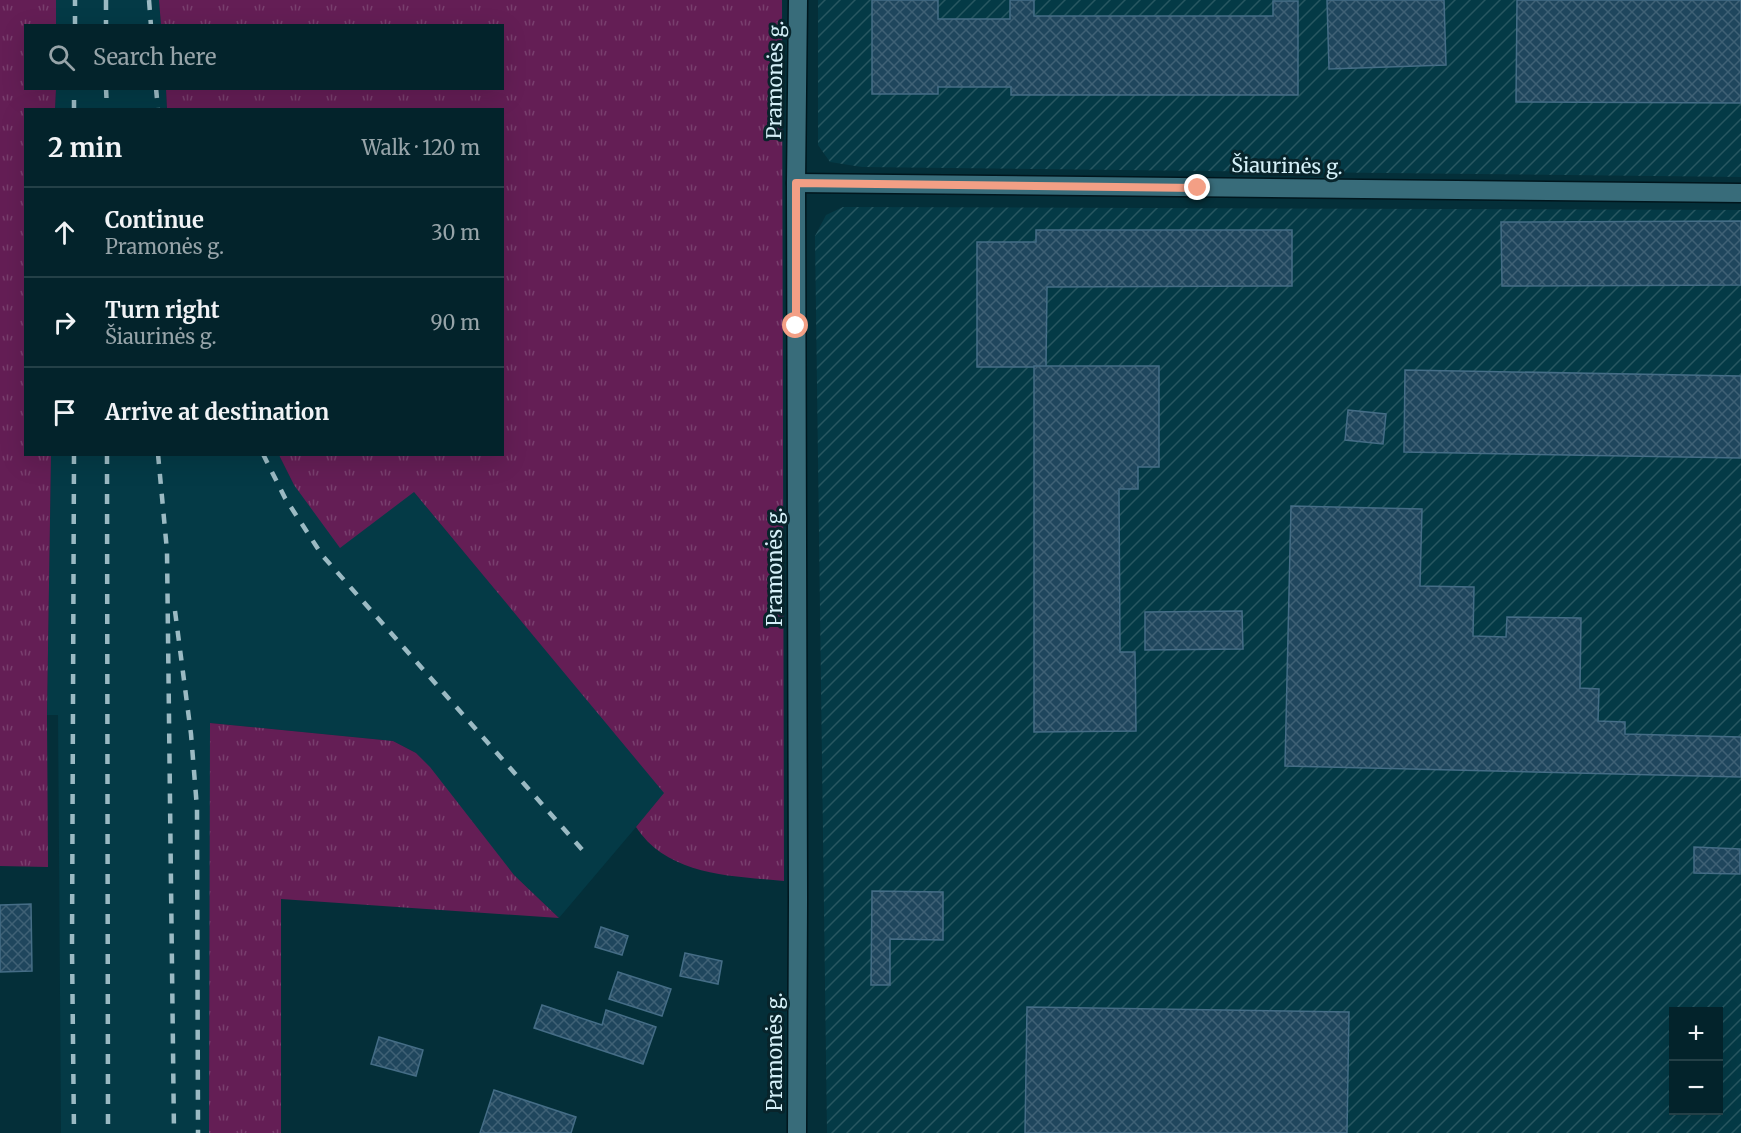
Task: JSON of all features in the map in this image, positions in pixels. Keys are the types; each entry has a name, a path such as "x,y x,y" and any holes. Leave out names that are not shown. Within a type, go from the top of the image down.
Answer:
{"street":[{"name":"Pramonės g.","path":"797,1133 796,183 798,0"},
{"name":"Šiaurinės g.","path":"796,183 1741,193"}],"shaded area":[{"path":"56,0 159,0 161,24 56,24"},
{"path":"818,0 1741,0 1741,177 862,167 830,162 818,145"},
{"path":"56,90 166,90 167,108 55,108"},
{"path":"843,207 1741,210 1741,1133 827,1133 815,236 826,215"},
{"path":"51,456 280,456 294,485 414,492 665,793 559,918 514,875 416,753 393,741 211,723 209,1133 61,1133 58,715 47,715"}],"green space":[{"path":"0,0 56,0 56,24 24,24 24,90 56,90 55,108 24,108 24,456 51,456 47,715 48,867 0,866"},
{"path":"159,0 782,0 784,881 723,875 702,870 665,855 649,843 636,827 664,793 414,492 340,548 294,485 280,456 504,456 504,108 167,108 166,90 504,90 504,24 161,24"},
{"path":"210,723 393,741 416,753 430,767 514,875 559,918 281,899 281,1133 209,1133"}],"building":[{"path":"872,0 938,0 938,19 1010,19 1010,0 1034,0 1034,16 1273,16 1273,1 1298,1 1298,95 1011,95 1011,87 938,87 938,94 872,94"},
{"path":"1327,0 1444,0 1446,65 1329,69"},
{"path":"1517,0 1741,0 1741,103 1516,102"},
{"path":"1741,221 1741,285 1502,286 1501,222"},
{"path":"1036,230 1292,230 1292,286 1047,287 1046,367 977,367 977,242 1036,242"},
{"path":"1034,366 1159,366 1159,467 1138,467 1138,489 1119,489 1120,652 1135,652 1136,731 1034,732"},
{"path":"1405,370 1741,376 1741,458 1404,452"},
{"path":"1348,410 1386,414 1383,444 1345,440"},
{"path":"1291,506 1422,509 1420,586 1474,587 1473,636 1506,637 1507,617 1581,618 1580,688 1599,689 1598,721 1625,722 1625,734 1741,737 1741,777 1285,766"},
{"path":"1242,611 1243,649 1145,650 1145,612"},
{"path":"1694,847 1740,849 1740,874 1694,873"},
{"path":"872,891 943,892 943,940 890,939 890,985 871,985"},
{"path":"31,904 32,971 0,972 0,905"},
{"path":"601,927 628,936 622,955 595,947"},
{"path":"685,953 722,961 718,984 680,976"},
{"path":"618,972 671,989 662,1016 609,999"},
{"path":"542,1005 602,1025 606,1010 656,1027 643,1064 534,1028"},
{"path":"1027,1007 1349,1012 1347,1133 1025,1133"},
{"path":"379,1037 423,1050 416,1076 371,1064"},
{"path":"494,1090 576,1117 571,1133 480,1133"}],"railway":[{"path":"75,0 75,24"},
{"path":"106,0 106,24"},
{"path":"149,0 151,24"},
{"path":"74,90 74,108"},
{"path":"106,90 107,108"},
{"path":"156,90 158,108"},
{"path":"74,456 72,948 74,1133"},
{"path":"107,456 108,1133"},
{"path":"158,456 167,551 174,1133"},
{"path":"264,456 285,498 322,555 586,854"},
{"path":"175,611 191,734 197,808 198,1133"}],"route":[{"path":"796,326 796,183 1198,188"}]}
